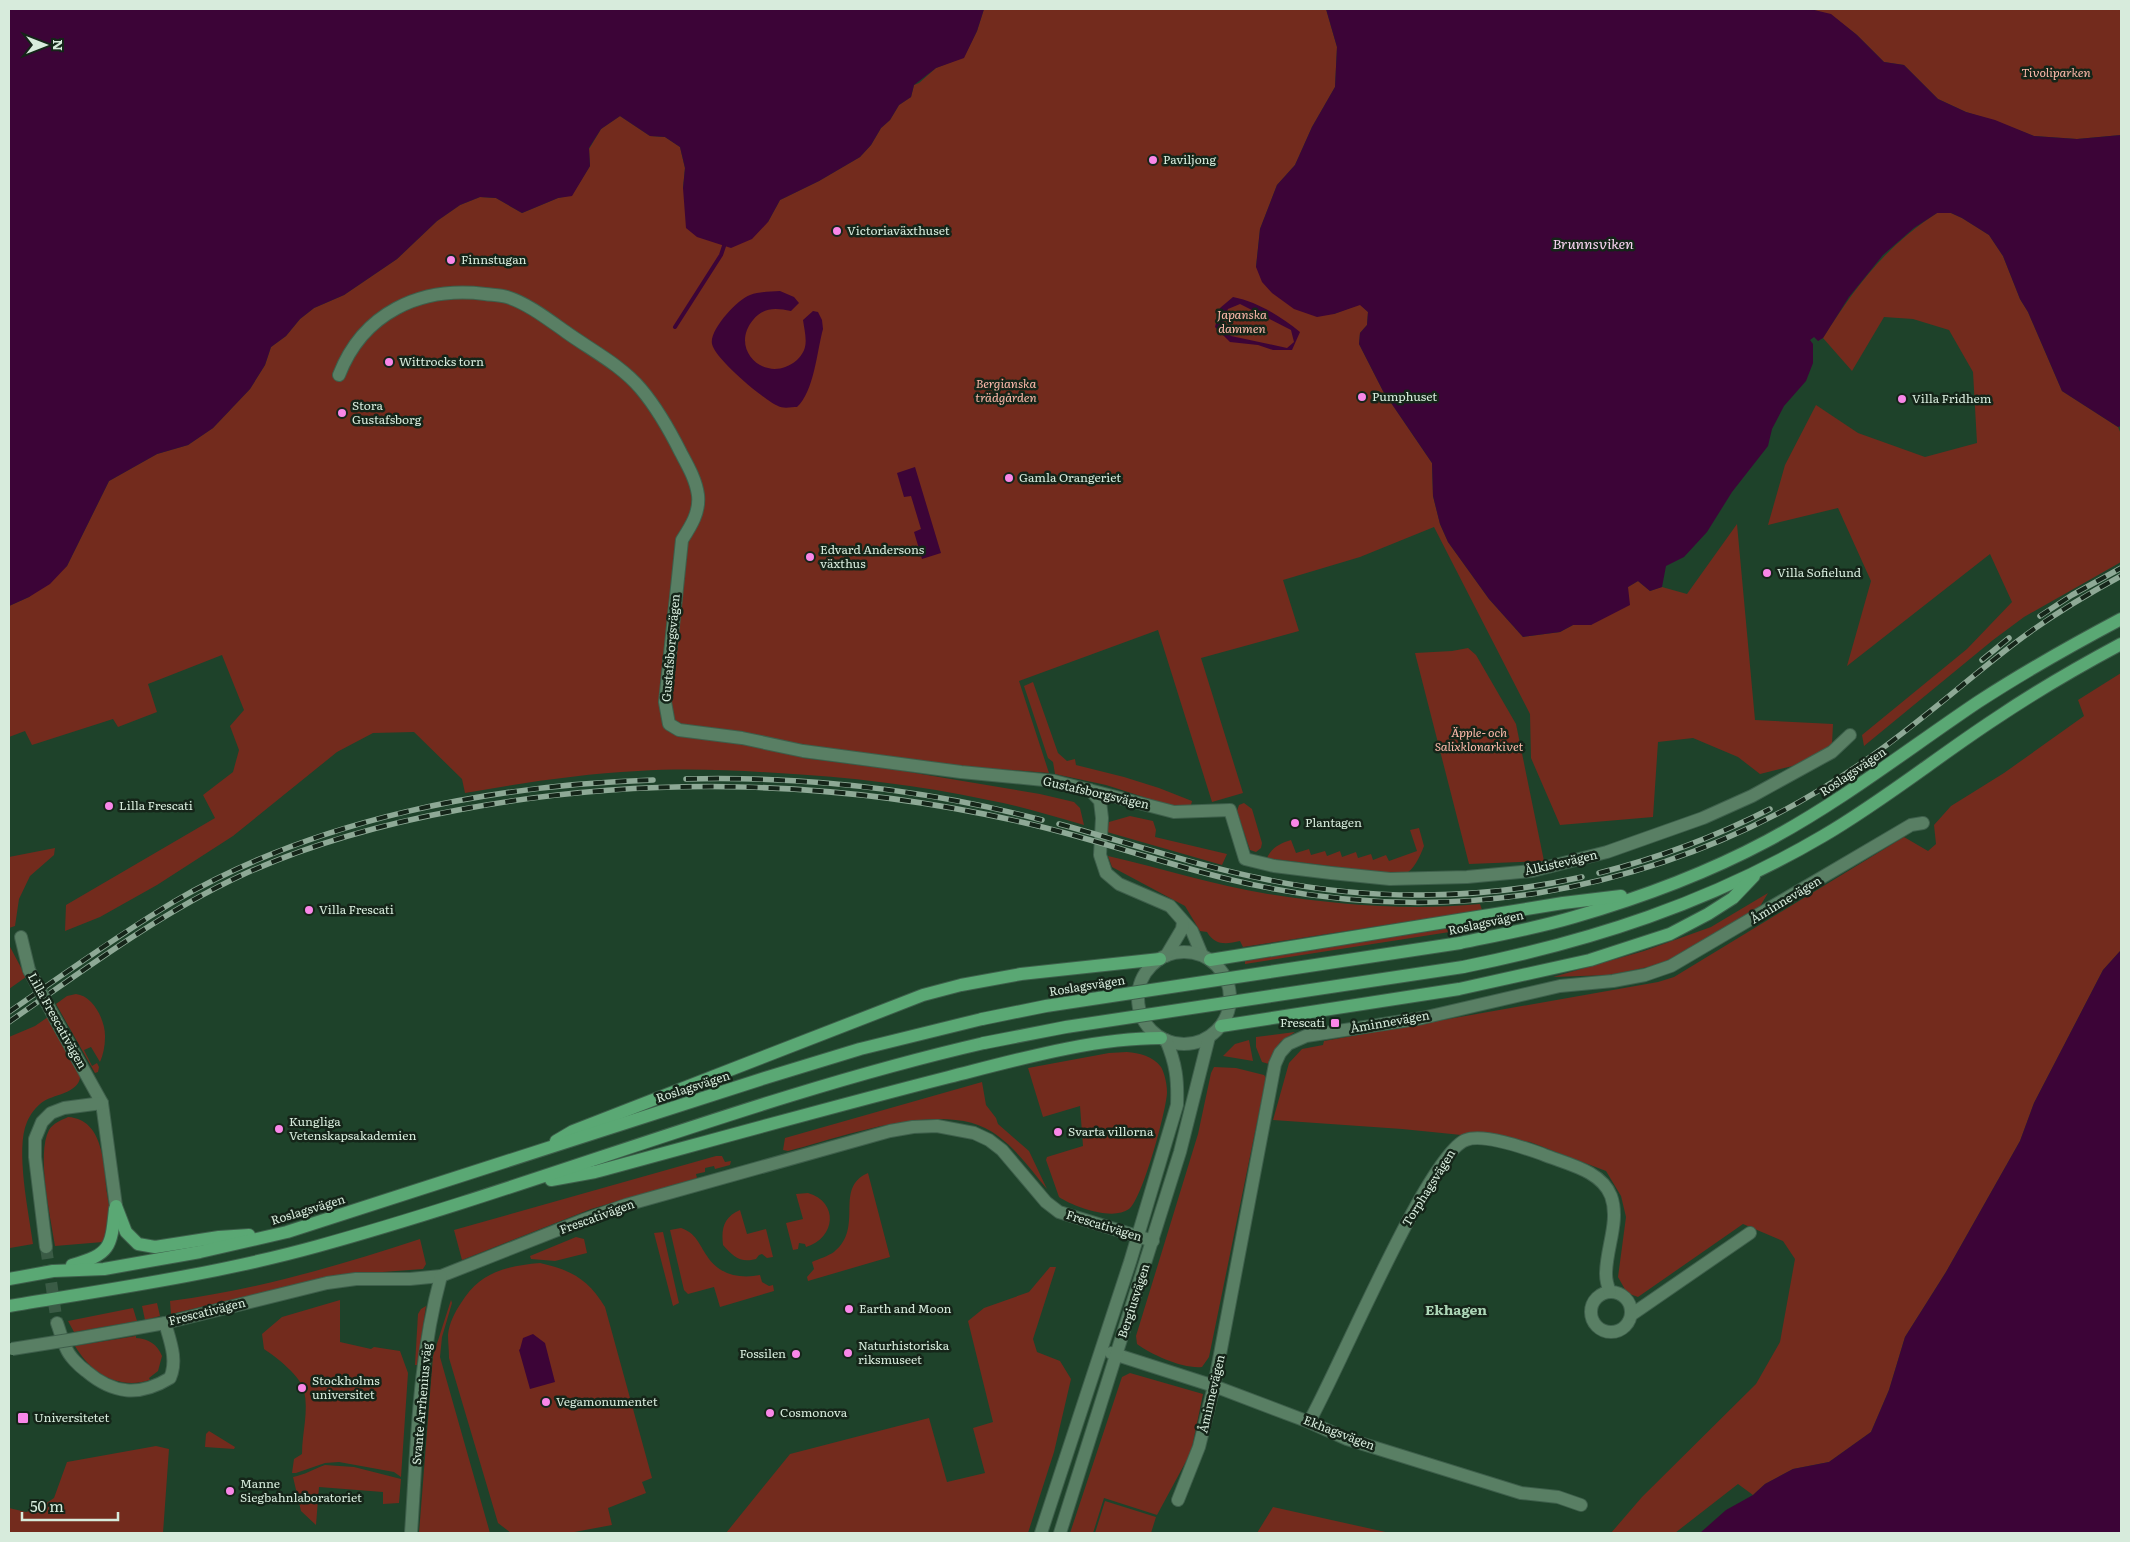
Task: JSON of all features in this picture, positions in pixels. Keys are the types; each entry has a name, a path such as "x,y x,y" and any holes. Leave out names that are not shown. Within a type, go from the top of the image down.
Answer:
{"main road":[{"name":"Roslagsvägen","path":"9,1278 53,1271 104,1269 200,1252 287,1232 860,1049 982,1019 1056,1005 1460,943 1573,917 1648,893 1713,866 1774,837 1843,796 1978,702 2061,651 2121,618"},
{"path":"9,1306 198,1274 333,1242 506,1188 817,1086 926,1056 1066,1027 1463,967 1525,954 1621,928 1704,897 1760,870 1823,836 1857,816 1995,719 2065,675 2121,644"},
{"path":"1221,1026 1460,990 1590,960 1670,934 1708,914 1733,898 1760,870"},
{"path":"1206,958 1563,903 1648,893"},
{"path":"532,1154 573,1131 924,995 961,985 1021,974 1163,958"},
{"path":"506,1188 595,1172 988,1067 1071,1049 1125,1040 1163,1039"},
{"path":"116,1206 123,1226 131,1238 138,1244 155,1247 219,1237 287,1232"},
{"path":"53,1271 84,1262 104,1251 114,1230 116,1206"}],"street":[{"name":"Gustafsborgsvägen","path":"338,375 346,355 369,327 382,317 416,299 447,293 472,292 508,297 539,314 615,365 641,388 668,427 695,482 698,496 697,511 692,524 682,540 665,702 669,724 679,730 742,738 803,751 961,772 1054,781 1174,812 1230,810"},
{"name":"Ålkistevägen","path":"1230,810 1245,859 1274,866 1331,874 1390,879 1532,871 1607,852 1703,818 1752,796 1832,752 1850,735"},
{"path":"1090,790 1100,801 1102,818 1100,855 1106,872 1119,884 1170,906 1192,931 1206,958 1222,972 1229,987 1230,1004 1221,1026 1210,1037 1188,1044 1163,1039 1144,1021 1138,999 1144,976 1163,958 1182,929 1183,922"},
{"path":"1102,818 1109,803 1121,798"},
{"name":"Åminnevägen","path":"1178,1500 1199,1447 1214,1386 1274,1069 1280,1053 1288,1044 1306,1036 1422,1018 1560,986 1646,976 1671,966 1911,825 1923,823"},
{"name":"Lilla Frescativägen","path":"20,937 29,970 102,1103 116,1206"},
{"path":"1163,958 1184,952 1206,958"},
{"name":"Bergiusvägen","path":"1060,1533 1180,1152 1210,1037"},
{"name":"Bergiusvägen","path":"1041,1533 1138,1236 1177,1105 1178,1080 1174,1061 1163,1039"},
{"path":"46,1247 35,1157 35,1139 42,1122 51,1113 64,1108 102,1103"},
{"name":"Frescativägen","path":"10,1350 165,1323 327,1283 356,1279 410,1279 441,1276 626,1205 890,1131 913,1127 937,1126 955,1128 989,1140 1002,1150 1046,1202 1059,1212 1153,1241"},
{"name":"Torphagsvägen","path":"1310,1422 1406,1223 1446,1156 1457,1144 1466,1139 1478,1137 1532,1150 1592,1174 1605,1183 1615,1213 1606,1275 1610,1292"},
{"path":"1631,1315 1750,1233"},
{"name":"Svante Arrhenius väg","path":"411,1533 423,1366 431,1312 441,1276"},
{"path":"1610,1292 1625,1298 1631,1308 1631,1315 1628,1322 1620,1330 1608,1332 1597,1326 1593,1321 1591,1312 1592,1305 1596,1299 1610,1292"},
{"path":"57,1323 66,1350 81,1368 104,1385 133,1391 147,1390 170,1378 174,1368 173,1354 165,1323"},
{"name":"Ekhagsvägen","path":"1101,1350 1214,1386 1310,1422 1347,1439 1521,1493 1558,1497 1581,1505"}],"green space":[{"name":"Bergianska trädgården","path":"984,9 1326,9 1337,47 1335,87 1312,127 1295,165 1277,185 1260,229 1256,267 1334,314 1360,304 1368,312 1367,325 1360,333 1359,344 1383,391 1432,463 1433,496 1440,524 1448,542 1489,599 1523,637 1560,632 1573,625 1591,625 1628,587 1638,581 1650,591 1662,587 1687,594 1737,524 1755,720 1833,724 1832,744 1801,764 1760,774 1738,757 1693,738 1658,742 1653,817 1560,825 1531,758 1530,714 1434,527 1360,557 1283,580 1299,631 1201,658 1243,793 1212,802 1158,630 1019,681 1049,773 936,764 817,748 803,758 897,770 1040,794 1074,802 1080,808 1084,825 1012,805 936,790 857,779 743,771 673,770 616,772 551,779 465,793 462,779 414,732 373,733 337,752 233,836 157,885 100,917 65,931 66,905 215,818 203,795 233,772 239,750 230,726 244,710 222,655 148,684 157,712 118,727 113,719 32,745 25,731 9,737 9,606 29,597 67,566 109,481 157,454 188,445 213,428 250,389 265,365 271,347 286,336 300,319 314,308 344,295 397,259 437,221 460,205 480,197 496,198 522,213 558,198 572,195 590,166 589,149 601,129 620,116 650,136 665,137 680,147 685,168 683,188 768,222 780,200 819,181 860,157 871,145 881,128 890,120 899,105 911,97 914,85 936,68 964,57 977,31"},
{"name":"Tivoliparken","path":"1810,9 2121,9 2121,135 2077,139 2034,136 1966,112 1938,99 1904,65 1884,62 1857,35 1831,15"},
{"path":"1937,213 1951,213 1989,235 2003,256 2020,299 2028,312 2062,391 2118,427 2121,434 2121,562 2024,617 1993,640 1864,746 1862,735 1967,649 2012,602 1990,554 1847,666 1871,581 1838,508 1768,525 1785,465 1816,405 1858,433 1925,457 1977,443 1973,372 1949,330 1913,319 1884,317 1852,371 1823,338 1847,302 1873,269 1902,239"},
{"name":"Äpple- och Salixklonarkivet","path":"1468,648 1476,655 1516,724 1544,861 1469,864 1415,653"},
{"path":"2121,673 2121,950 2103,970 2034,1103 2020,1141 1946,1272 1905,1337 1889,1390 1871,1432 1829,1462 1793,1469 1765,1484 1753,1495 1738,1484 1675,1533 1611,1533 1642,1497 1756,1384 1780,1342 1795,1259 1783,1241 1743,1224 1638,1297 1627,1293 1618,1277 1626,1217 1621,1196 1606,1171 1530,1142 1402,1129 1273,1120 1289,1063 1302,1049 1323,1045 1324,1041 1658,982 1674,977 1904,837 1928,851 1936,844 1934,825 1951,806 2004,773 2084,716 2078,700"},
{"path":"1033,682 1058,753 1067,761 1075,759 1076,765 1159,788 1192,801 1191,805 1178,808 1106,785 1055,774 1053,762 1048,758 1024,686"},
{"path":"1244,803 1252,809 1262,843 1261,848 1256,852 1250,850 1237,811 1239,805"},
{"path":"1130,816 1153,821 1156,830 1155,837 1227,854 1222,865 1107,832 1109,822"},
{"path":"1419,828 1424,846 1413,867 1403,875 1267,858 1277,846 1291,840 1296,853 1309,849 1311,855 1325,851 1327,856 1340,851 1342,857 1356,852 1358,858 1371,854 1373,860 1386,855 1389,861 1417,851 1410,830"},
{"path":"55,848 54,855 30,876 19,899 15,926 9,928 9,857"},
{"path":"1108,856 1228,886 1294,898 1347,904 1401,907 1480,904 1482,910 1243,947 1240,941 1230,943 1218,942 1210,937 1207,932 1200,931 1185,906 1112,867"},
{"path":"1768,893 1759,908 1692,948 1658,965 1609,975 1553,977 1644,951 1711,927"},
{"path":"1455,927 1456,931 1245,964 1245,961"},
{"path":"9,945 26,977 9,989"},
{"path":"76,994 88,999 98,1011 105,1032 105,1044 100,1062 91,1047 84,1050 92,1066 97,1063 99,1067 98,1072 95,1073 56,1004 67,996"},
{"path":"48,1017 80,1074 80,1080 73,1089 41,1103 27,1122 22,1148 26,1199 33,1244 10,1248 9,1253 9,1037 35,1026"},
{"path":"1295,1032 1280,1042 1269,1064 1262,1062 1256,1047 1256,1037"},
{"path":"1249,1040 1253,1061 1223,1056 1235,1044"},
{"path":"1127,1052 1141,1054 1158,1063 1165,1076 1167,1087 1166,1103 1152,1155 1134,1202 1129,1209 1122,1212 1104,1213 1074,1205 1059,1197 1046,1160 1047,1157 1083,1146 1080,1106 1043,1117 1028,1068 1109,1053"},
{"path":"1214,1067 1236,1068 1264,1075 1266,1078 1209,1357 1202,1367 1194,1367 1177,1364 1151,1353 1137,1344 1136,1336 1198,1134 1211,1073"},
{"path":"982,1082 986,1105 996,1118 998,1124 1029,1151 1047,1189 1018,1154 998,1136 977,1125 952,1120 925,1119 895,1123 788,1151 783,1150 785,1138"},
{"path":"68,1117 80,1120 89,1126 100,1146 111,1217 103,1242 55,1246 44,1170 45,1141 49,1130 55,1124"},
{"path":"716,1156 722,1156 725,1162 731,1161 730,1165 715,1169 714,1166 705,1168 705,1172 696,1174 697,1178 591,1209 462,1260 454,1230"},
{"path":"868,1173 890,1257 808,1281 807,1277 814,1269 812,1262 834,1252 843,1242 849,1220 852,1188 858,1180"},
{"path":"808,1193 825,1204 830,1220 828,1228 816,1242 806,1247 805,1244 799,1243 798,1249 793,1250 786,1223 803,1219 796,1194"},
{"path":"740,1210 747,1234 766,1229 773,1257 767,1258 762,1254 756,1259 741,1259 734,1256 723,1245 723,1228 730,1216"},
{"path":"681,1228 694,1236 707,1256 718,1268 738,1276 760,1275 762,1282 769,1286 773,1285 774,1291 720,1307 714,1287 688,1294 684,1290 670,1230"},
{"path":"663,1232 679,1303 673,1306 654,1233"},
{"path":"576,1237 584,1239 587,1253 555,1261 531,1259 530,1256"},
{"path":"420,1239 426,1264 423,1269 324,1278 171,1314 170,1301 265,1284 358,1259"},
{"path":"540,1263 561,1269 578,1277 592,1289 605,1307 652,1478 642,1482 646,1493 608,1508 612,1525 569,1533 511,1533 498,1523 449,1358 448,1335 450,1326 457,1310 468,1293 477,1284 495,1272 516,1266"},
{"path":"1050,1267 1056,1267 1033,1339 1037,1352 1060,1361 1071,1379 1054,1452 1028,1533 726,1533 790,1454 929,1418 947,1482 985,1473 973,1428 993,1422 968,1321 984,1308 1029,1292"},
{"path":"340,1300 340,1342 371,1349 374,1347 400,1351 408,1373 401,1477 394,1472 339,1462 325,1463 292,1473 294,1459 302,1454 306,1414 304,1391 293,1373 264,1349 262,1334 282,1317"},
{"path":"451,1300 452,1303 442,1337 440,1357 490,1533 419,1533 433,1356"},
{"path":"157,1303 160,1316 145,1320 142,1306"},
{"path":"426,1306 417,1365 415,1365 418,1314"},
{"path":"133,1308 137,1321 74,1332 68,1321"},
{"path":"136,1336 136,1338 152,1343 158,1348 162,1356 158,1371 149,1378 150,1380 138,1383 116,1381 106,1377 89,1364 75,1346"},
{"path":"1130,1373 1203,1394 1191,1452 1157,1515 1104,1498 1093,1533 1070,1533 1122,1377"},
{"path":"209,1431 235,1447 234,1449 205,1447 206,1434"},
{"path":"156,1446 169,1449 163,1533 9,1533 9,1508 26,1512 39,1508 54,1498 67,1462"},
{"path":"325,1465 354,1467 401,1479 399,1503 383,1504 383,1492 319,1487 316,1525 301,1511 293,1477"},
{"path":"1105,1501 1156,1517 1151,1533 1095,1533"},
{"path":"1273,1507 1390,1533 1257,1533"}],"water":[{"path":"9,9 984,9 977,31 964,58 936,68 914,85 911,97 899,105 890,120 881,128 871,145 860,157 819,181 780,200 768,222 752,239 731,248 697,237 686,228 683,188 685,168 680,147 665,137 650,136 620,116 601,129 589,148 590,166 572,196 558,198 522,213 496,198 480,197 460,205 437,221 397,259 344,295 314,308 300,319 286,336 271,347 265,365 250,389 213,428 188,445 157,454 109,481 67,566 50,584 29,597 9,606"},
{"name":"Brunnsviken","path":"1326,9 1810,9 1831,14 1857,35 1884,62 1904,65 1938,99 1966,112 1995,120 2034,136 2077,139 2121,135 2121,426 2118,427 2062,391 2028,312 2020,299 2003,256 1989,235 1951,213 1937,213 1914,228 1883,255 1849,297 1823,338 1818,341 1814,337 1810,340 1813,344 1813,363 1806,381 1784,406 1772,429 1768,446 1732,492 1707,532 1684,557 1666,566 1662,587 1650,591 1638,581 1628,587 1630,605 1591,625 1573,625 1560,632 1523,637 1489,599 1448,542 1440,524 1433,496 1432,463 1383,391 1359,344 1360,333 1367,325 1368,312 1360,305 1334,314 1317,317 1294,309 1272,293 1262,282 1256,267 1260,229 1277,185 1295,165 1312,127 1335,87 1337,47"},
{"path":"780,291 794,297 799,303 791,311 775,309 761,313 753,320 746,331 745,343 748,353 754,361 763,367 774,369 785,367 797,360 806,344 803,320 813,311 818,312 822,320 823,329 817,359 807,392 797,407 780,407 762,396 731,369 715,351 712,344 712,338 720,323 739,302 761,292"},
{"path":"1233,297 1242,299 1268,310 1300,332 1292,350 1273,350 1258,345 1230,342 1215,327 1220,308","holes":["1240,304 1291,330 1294,342 1287,348 1231,336 1221,326 1228,309"]},
{"path":"915,467 941,553 922,559 914,532 921,529 911,496 904,497 897,473"},
{"path":"2121,950 2121,1533 1700,1533 1726,1510 1753,1495 1765,1484 1793,1469 1829,1462 1871,1432 1889,1390 1905,1337 1946,1272 2020,1141 2034,1103 2103,970"},
{"path":"533,1334 545,1343 555,1382 530,1389 519,1350 523,1338"}],"waterway":[{"path":"675,327 721,255 724,246"}],"tunnel":[{"path":"46,1247 57,1323"}],"railway":[{"path":"2040,616 2072,595 2121,568"},
{"path":"9,1022 121,944 179,908 240,876 293,854 347,836 458,810 530,798 602,791 674,787 747,787 819,791 891,799 963,810 1034,825 1232,880 1270,888 1346,899 1384,902 1461,901 1538,893 1581,885 1624,874 1707,846 1748,828 1826,786 1883,748 2041,624 2121,576"},
{"path":"1982,660 2009,638"},
{"path":"686,779 776,780 866,787 955,801 1042,820"},
{"path":"9,1012 112,941 175,901 229,872 287,848 346,828 468,799 530,789 653,780"},
{"path":"1599,873 1643,861 1686,846 1770,809"},
{"path":"1059,824 1242,874 1308,887 1347,892 1425,895 1465,894 1543,885 1582,877"}],"place":[{"name":"Paviljong","path":"1153,160"},
{"name":"Victoriaväxthuset","path":"837,231"},
{"name":"Finnstugan","path":"451,260"},
{"name":"Wittrocks torn","path":"389,362"},
{"name":"Pumphuset","path":"1362,397"},
{"name":"Villa Fridhem","path":"1902,399"},
{"name":"Stora Gustafsborg","path":"342,413"},
{"name":"Gamla Orangeriet","path":"1009,478"},
{"name":"Edvard Andersons växthus","path":"810,557"},
{"name":"Villa Sofielund","path":"1767,573"},
{"name":"Lilla Frescati","path":"109,806"},
{"name":"Plantagen","path":"1295,823"},
{"name":"Villa Frescati","path":"309,910"},
{"name":"Frescati","path":"1335,1023"},
{"name":"Kungliga Vetenskapsakademien","path":"279,1129"},
{"name":"Svarta villorna","path":"1058,1132"},
{"name":"Earth and Moon","path":"849,1309"},
{"name":"Naturhistoriska riksmuseet","path":"848,1353"},
{"name":"Fossilen","path":"796,1354"},
{"name":"Stockholms universitet","path":"302,1388"},
{"name":"Vegamonumentet","path":"546,1402"},
{"name":"Cosmonova","path":"770,1413"},
{"name":"Universitetet","path":"23,1418"},
{"name":"Manne Siegbahnlaboratoriet","path":"230,1491"}],"district":[{"name":"Ekhagen","path":"1456,1310"}],"park label":[{"name":"Japanska dammen","path":"1242,322"}]}
